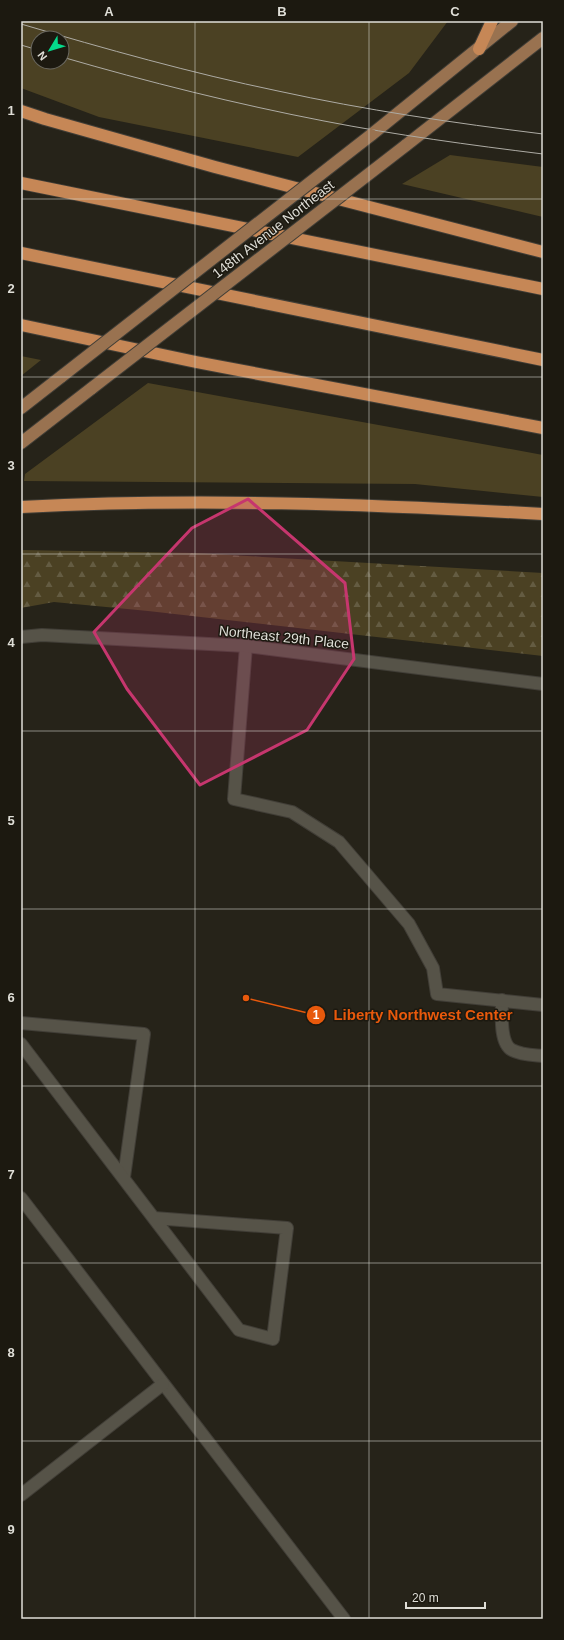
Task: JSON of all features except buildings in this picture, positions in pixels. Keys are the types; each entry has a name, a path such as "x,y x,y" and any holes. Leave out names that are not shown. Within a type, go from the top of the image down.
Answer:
{"highway":[{"path":"480,49 492,21"},
{"path":"21,111 216,167 543,252"},
{"path":"21,183 543,290"},
{"path":"21,253 543,360"},
{"path":"21,325 196,362 543,428"},
{"path":"21,507 92,504 250,502 455,509 543,514"}],"main road":[{"name":"148th Avenue Northeast","path":"21,408 371,135 480,49 512,21"},
{"name":"148th Avenue Northeast","path":"21,443 496,77 543,38"}],"street":[{"name":"Northeast 29th Place","path":"21,637 42,635 246,646 543,684"},
{"path":"246,646 234,799 292,812 339,842 409,924 433,968 437,994 543,1005"},
{"path":"502,1000 504,1041 511,1050 524,1054 543,1056"},
{"path":"21,1023 144,1034 124,1177"},
{"path":"21,1044 124,1177 154,1218 239,1330 274,1339 287,1228 154,1218"},
{"path":"21,1198 344,1619"},
{"path":"21,1495 163,1384"}],"highlighted area":[{"path":"248,499 345,583 354,659 307,730 200,785 127,689 94,632 192,528"}],"green space":[{"path":"21,21 448,21 409,73 298,157 99,117 21,88"},
{"path":"450,155 543,167 543,217 402,184"},
{"path":"21,356 41,360 21,376"},
{"path":"148,383 543,455 543,497 415,484 24,481 25,474"},
{"path":"21,550 195,553 543,573 543,656 148,611 54,602 21,608"}],"tram line":[{"path":"21,24 149,60 278,91 410,116 543,134"},
{"path":"21,45 30,48"},
{"path":"70,59 192,92 291,114 406,135 543,154"}],"place":[{"name":"Liberty Northwest Center","path":"246,998"}]}
